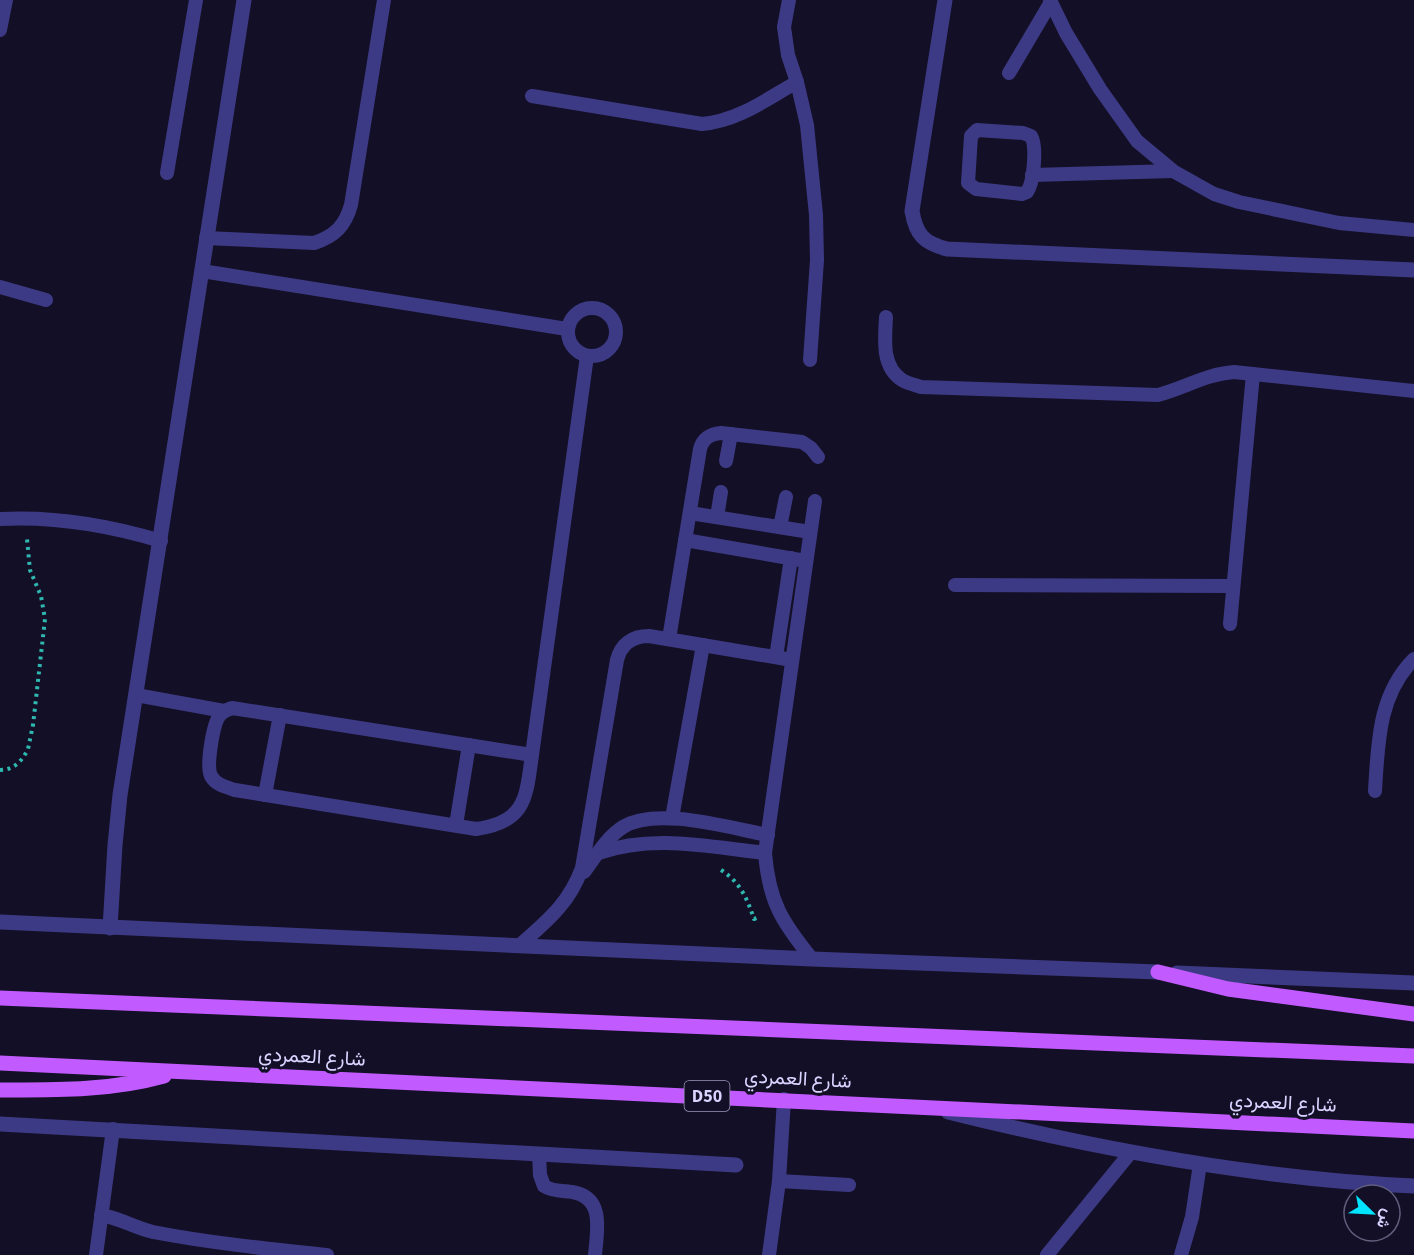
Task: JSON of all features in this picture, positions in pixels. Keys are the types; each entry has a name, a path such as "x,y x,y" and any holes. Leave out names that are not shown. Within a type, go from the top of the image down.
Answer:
{"main road":[{"path":"1158,972 1228,989 1414,1014"},
{"path":"0,998 1414,1056"},
{"name":"شارع العمردي","path":"0,1063 1414,1131"},
{"path":"0,1090 91,1089 121,1085 180,1071"}],"street":[{"path":"110,928 120,795 244,0"},
{"path":"945,0 912,211 914,225 921,237 933,246 947,249 1414,270"},
{"path":"0,922 812,959 1414,983"},
{"path":"925,1106 1050,1136 1200,1164 1313,1179 1414,1186"},
{"path":"0,1124 736,1165"}],"lane":[{"path":"0,30 6,0"},
{"path":"167,173 196,0"},
{"path":"206,238 314,243 327,239 339,230 347,219 351,205 384,0"},
{"path":"789,0 784,27 788,55 807,125 816,215 817,260 810,360"},
{"path":"1009,73 1051,1"},
{"path":"1051,1 1066,33 1100,89 1137,141 1173,171 1215,194 1239,202 1339,223 1414,230"},
{"path":"532,96 702,124 719,123 735,118 797,82"},
{"path":"977,130 1028,134 1035,144 1032,175 1030,188 1022,194 971,187 967,178 973,133 977,130"},
{"path":"1032,175 1173,171"},
{"path":"202,271 567,329"},
{"path":"0,287 46,300"},
{"path":"583,309 601,309 614,321 615,339 604,353 587,356 572,346 567,329 570,321 583,309"},
{"path":"886,317 885,346 888,363 901,380 921,387 1158,395 1179,390 1216,373 1253,374 1414,391"},
{"path":"532,755 232,708 224,711 215,723 208,765 210,775 216,783 265,795 476,829 495,826 512,817 524,801 532,755 587,356"},
{"path":"1230,624 1253,374"},
{"path":"669,639 702,444 705,439 715,433 731,434 789,447 807,444 818,457"},
{"path":"726,461 731,434"},
{"path":"717,517 722,492"},
{"path":"780,527 786,496"},
{"path":"812,959 777,911 771,893 765,853 814,501"},
{"path":"690,513 810,532"},
{"path":"0,519 29,517 75,520 120,528 161,541"},
{"path":"685,540 806,561"},
{"path":"776,657 791,558"},
{"path":"955,585 1233,586"},
{"path":"577,882 585,854 619,652 632,639 640,636 792,660"},
{"path":"672,818 703,645"},
{"path":"1375,792 1379,732 1384,708 1394,685 1414,659"},
{"path":"136,695 224,711"},
{"path":"265,795 280,715"},
{"path":"456,825 469,746"},
{"path":"519,946 561,907 598,853 624,826 647,818 672,818 768,835"},
{"path":"598,853 627,844 657,842 765,853"},
{"path":"769,1255 779,1181 784,1100"},
{"path":"96,1255 113,1129"},
{"path":"1047,1255 1131,1152"},
{"path":"538,1154 540,1175 544,1186 555,1191 583,1195 591,1200 596,1208 598,1216 595,1255"},
{"path":"1181,1255 1192,1217 1200,1164"},
{"path":"779,1181 849,1185"},
{"path":"101,1215 153,1232 243,1246 327,1255"}],"path":[{"path":"0,770 15,766 23,759 28,749 45,631 44,608 30,570 27,552 29,517"},
{"path":"711,866 723,871 740,886 754,919 777,911"}]}
